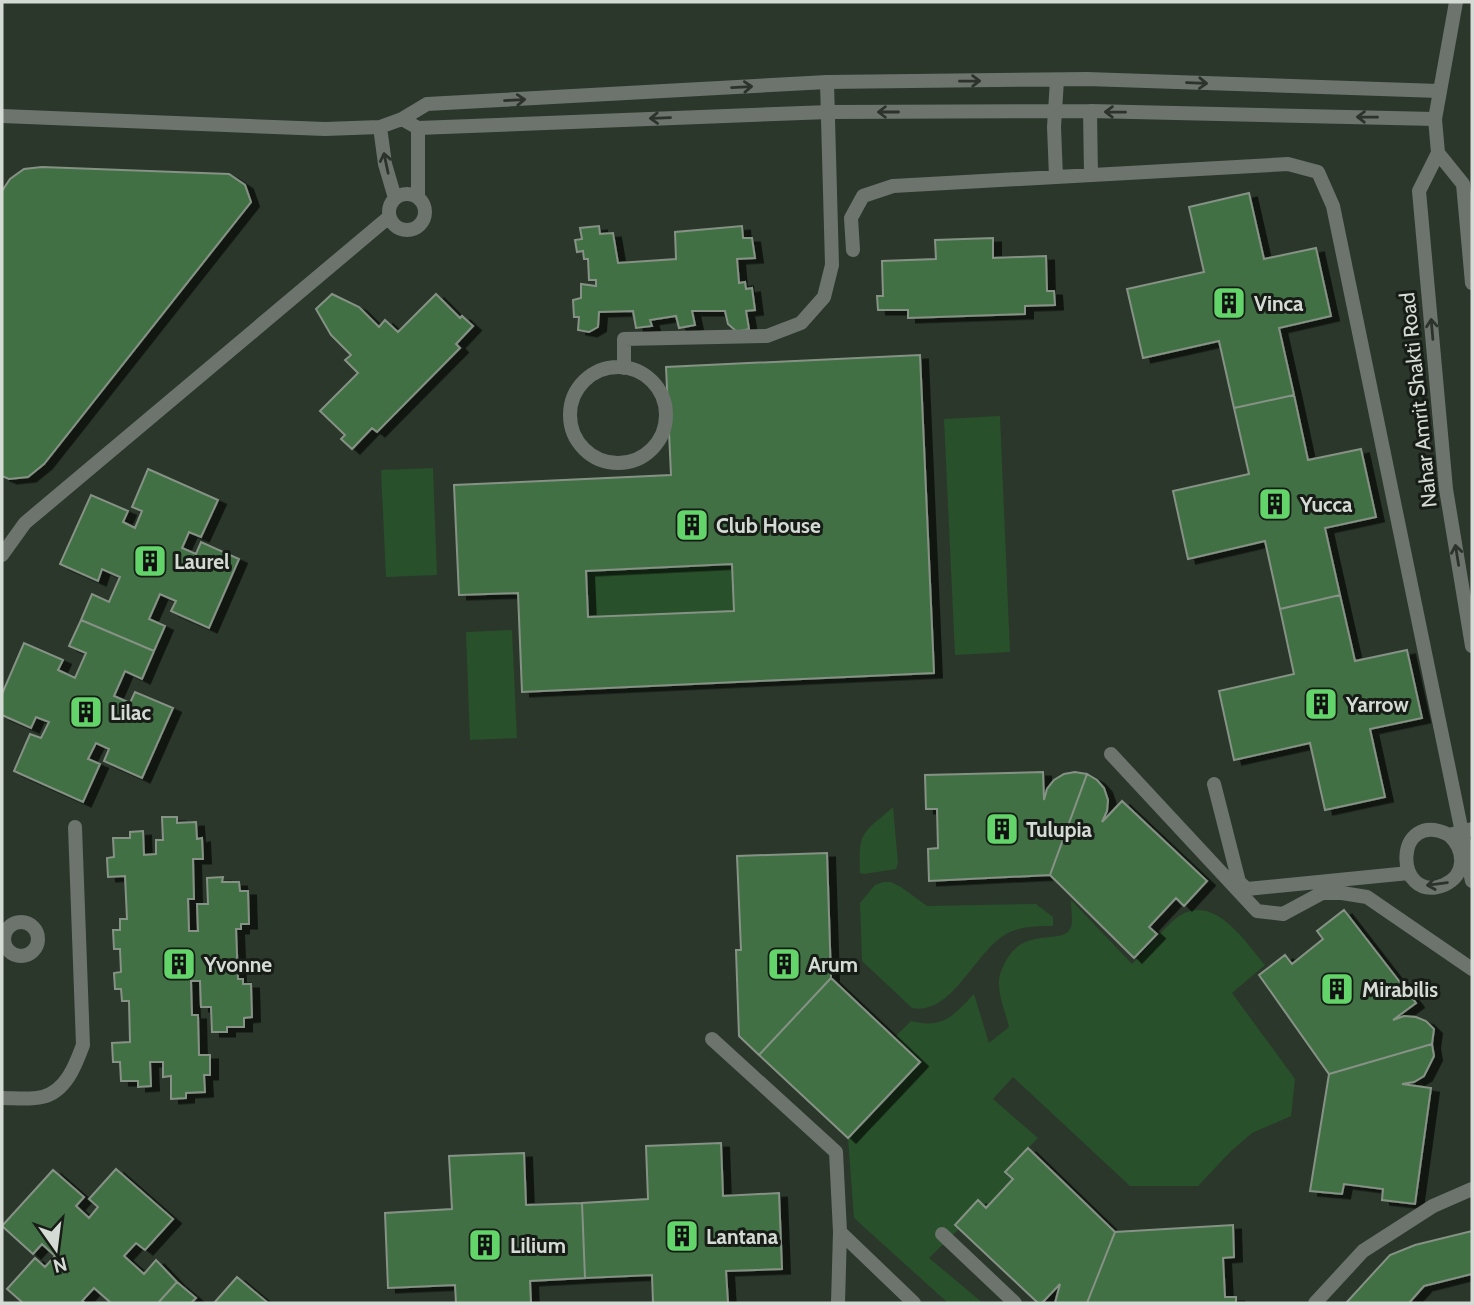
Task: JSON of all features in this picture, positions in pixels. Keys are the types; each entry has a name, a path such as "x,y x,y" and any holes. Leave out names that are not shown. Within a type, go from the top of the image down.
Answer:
{"street":[{"path":"1456,2 1435,119 1438,153 1463,184 1472,283"},
{"path":"2,116 325,129 380,127 402,119 427,104 827,82 1057,80 1439,91"},
{"path":"1056,177 1057,80"},
{"path":"624,368 624,339 767,335 801,324 824,297 832,265 827,82"},
{"path":"488,124 489,101"},
{"path":"402,119 418,128 829,112 1090,111 1435,119"},
{"path":"1090,111 1091,175"},
{"path":"380,127 385,164 395,198"},
{"path":"418,128 418,197"},
{"name":"Nahar Amrit Shakti Road","path":"1438,153 1419,191 1446,489 1472,646"},
{"path":"853,250 851,218 863,196 893,186 1288,164 1318,173 1333,206 1461,832 1457,842 1467,855 1472,881"},
{"path":"406,194 418,197 422,202 425,214 414,229 402,230 391,223 389,206 395,198 406,194"},
{"path":"2,555 25,523 389,217"},
{"path":"608,368 624,368 639,372 652,381 661,394 665,424 654,445 636,459 621,463 592,455 580,444 572,430 569,414 573,398 581,384 593,374 608,368"},
{"path":"1111,754 1257,911 1283,914 1322,893 1342,893 1367,898 1472,969"},
{"path":"1214,783 1239,882 1247,889 1409,873"},
{"path":"2,1098 45,1097 62,1085 76,1066 83,1045 75,827"},
{"path":"1461,832 1431,830 1413,839 1405,856 1409,873 1423,885 1440,886 1455,877 1467,855"},
{"path":"23,922 33,926 38,936 37,947 28,955 16,956 4,950 3,932 12,924 23,922"},
{"path":"712,1039 836,1152 840,1232 838,1303"},
{"path":"1315,1303 1363,1251 1433,1206 1472,1189"},
{"path":"840,1232 914,1303"},
{"path":"942,1234 1015,1303"}],"green space":[{"path":"1000,416 1010,652 955,655 944,419"},
{"path":"433,468 437,575 386,577 381,470"},
{"path":"732,564 734,611 588,617 586,571"},
{"path":"512,630 517,738 470,740 466,632"},
{"path":"893,807 898,863 896,869 860,873 860,848 864,834"},
{"path":"891,882 901,887 927,906 1036,904 1053,917 1053,926 1026,927 1010,932 986,951 964,979 940,1002 927,1008 912,1008 862,961 860,903 875,885"},
{"path":"1071,900 1132,964 1179,916 1192,911 1205,911 1228,923 1265,965 1232,993 1295,1079 1291,1116 1252,1133 1198,1186 1130,1186 1013,1077 993,1099 1038,1138 1006,1171 1013,1179 986,1208 978,1201 955,1225 959,1229 929,1258 983,1303 948,1303 854,1218 848,1138 920,1062 894,1038 911,1021 931,1023 947,1019 974,994 989,1043 1009,1027 999,989 999,978 1004,965 1015,949 1024,943 1067,932 1072,924"}],"building":[{"path":"42,167 229,174 245,185 251,202 44,464 28,477 9,479 2,476 2,191 10,179 24,169"},
{"name":"Vinca","path":"1249,193 1264,259 1316,248 1331,316 1279,328 1294,395 1234,408 1219,341 1143,358 1127,289 1204,272 1189,207"},
{"path":"599,226 600,234 613,233 618,263 676,259 675,232 742,226 743,238 752,238 755,258 737,259 739,283 745,282 746,289 752,288 755,310 746,311 749,329 737,332 728,324 725,311 692,311 695,325 679,328 676,316 650,320 652,326 636,328 633,311 599,312 598,327 589,332 578,330 579,317 574,317 573,300 581,298 581,284 596,286 596,280 589,280 588,259 584,259 583,251 577,252 575,240 582,239 580,228"},
{"path":"993,238 993,258 1046,256 1047,291 1054,291 1055,305 1025,306 1025,314 908,318 908,310 878,310 877,296 883,296 882,261 936,259 935,240"},
{"path":"332,294 359,307 379,327 385,320 398,332 436,294 460,318 462,316 473,326 456,344 460,348 377,432 372,428 352,449 341,439 345,435 320,411 358,373 345,360 351,355 331,335 316,309"},
{"name":"Club House","path":"920,355 934,673 522,692 518,593 459,595 454,485 671,475 666,367","holes":["732,564 734,611 588,617 586,571"]},
{"name":"Yucca","path":"1294,395 1308,460 1361,449 1376,517 1325,528 1340,595 1280,609 1265,541 1188,559 1173,491 1249,474 1234,408"},
{"name":"Laurel","path":"148,469 218,500 201,537 189,532 182,548 196,554 201,542 239,559 209,628 171,611 176,601 160,594 149,619 165,626 154,651 81,620 92,594 109,602 120,577 102,569 98,581 60,564 91,495 128,511 123,522 135,528 142,511 132,507"},
{"name":"Yarrow","path":"1340,595 1355,661 1407,650 1422,718 1370,729 1385,797 1325,810 1310,743 1234,760 1219,691 1294,674 1280,609"},
{"name":"Lilac","path":"81,620 154,651 142,679 125,671 114,696 130,703 135,692 173,708 142,778 104,761 109,749 96,743 88,759 100,764 83,802 14,771 30,734 41,738 49,722 36,717 31,728 2,715 2,694 24,643 63,660 58,670 75,678 86,653 69,646"},
{"name":"Tulupia","path":"1043,772 1044,800 1047,789 1054,780 1075,772 1087,774 1050,875 929,881 928,849 938,848 937,809 926,809 925,775"},
{"path":"1087,774 1104,788 1108,800 1102,822 1122,801 1207,881 1184,906 1176,898 1149,927 1157,934 1134,958 1050,875"},
{"name":"Yvonne","path":"162,817 177,817 177,823 196,822 197,839 202,838 203,859 193,859 194,899 188,899 189,931 198,931 197,904 208,904 207,878 223,877 222,882 239,882 240,891 248,891 249,924 241,924 241,929 236,929 238,979 243,979 243,984 251,984 252,1017 244,1018 244,1027 227,1027 227,1032 212,1032 211,1007 201,1007 200,981 191,981 192,1015 198,1015 199,1055 210,1055 210,1075 204,1075 205,1092 186,1093 186,1098 171,1099 171,1076 163,1077 163,1062 150,1062 151,1086 138,1087 138,1081 121,1081 120,1062 113,1062 112,1043 130,1042 129,1001 122,1001 121,989 115,989 114,973 121,972 120,949 114,949 113,930 120,930 120,919 127,919 125,876 108,877 107,858 114,857 113,838 130,838 130,832 143,831 144,855 156,854 156,840 163,840"},
{"name":"Arum","path":"827,853 831,978 759,1055 739,1036 736,950 741,950 737,856"},
{"name":"Mirabilis","path":"1344,910 1416,1003 1393,1020 1404,1016 1416,1017 1426,1021 1434,1029 1432,1044 1329,1074 1259,975 1285,955 1292,964 1323,939 1317,931"},
{"path":"831,978 920,1062 848,1138 759,1055"},
{"path":"1432,1044 1434,1056 1424,1076 1414,1082 1402,1084 1431,1088 1415,1204 1382,1200 1383,1189 1344,1184 1342,1194 1310,1191 1329,1074"},
{"name":"Lantana","path":"721,1143 723,1196 779,1193 782,1269 726,1271 728,1303 653,1303 652,1275 585,1278 582,1203 648,1199 646,1146"},
{"path":"1028,1148 1115,1232 1087,1303 1055,1303 1060,1284 1042,1303 1038,1303 955,1225 978,1200 986,1208 1013,1179 1005,1172"},
{"name":"Lilium","path":"524,1153 526,1205 582,1203 585,1278 530,1281 531,1303 456,1303 455,1285 388,1288 385,1213 452,1209 449,1156"},
{"path":"116,1169 173,1219 145,1250 136,1243 124,1256 144,1274 156,1260 177,1282 158,1303 111,1303 94,1288 82,1301 85,1303 23,1303 7,1289 35,1258 45,1267 55,1256 42,1244 33,1254 2,1226 53,1170 84,1197 76,1206 89,1218 98,1207 89,1199"},
{"path":"1233,1225 1234,1257 1223,1258 1225,1297 1236,1297 1236,1303 1087,1303 1115,1232"},
{"path":"1472,1231 1472,1274 1424,1286 1409,1303 1346,1303 1390,1255 1415,1245"},
{"path":"237,1277 268,1303 214,1303"},
{"path":"177,1282 196,1298 191,1303 158,1303"}],"place":[{"name":"Vinca","path":"1229,303"},
{"name":"Yucca","path":"1275,504"},
{"name":"Club House","path":"692,525"},
{"name":"Laurel","path":"150,561"},
{"name":"Yarrow","path":"1321,704"},
{"name":"Lilac","path":"86,712"},
{"name":"Tulupia","path":"1002,829"},
{"name":"Yvonne","path":"179,964"},
{"name":"Arum","path":"784,964"},
{"name":"Mirabilis","path":"1337,989"},
{"name":"Lantana","path":"682,1236"},
{"name":"Lilium","path":"485,1245"}]}
